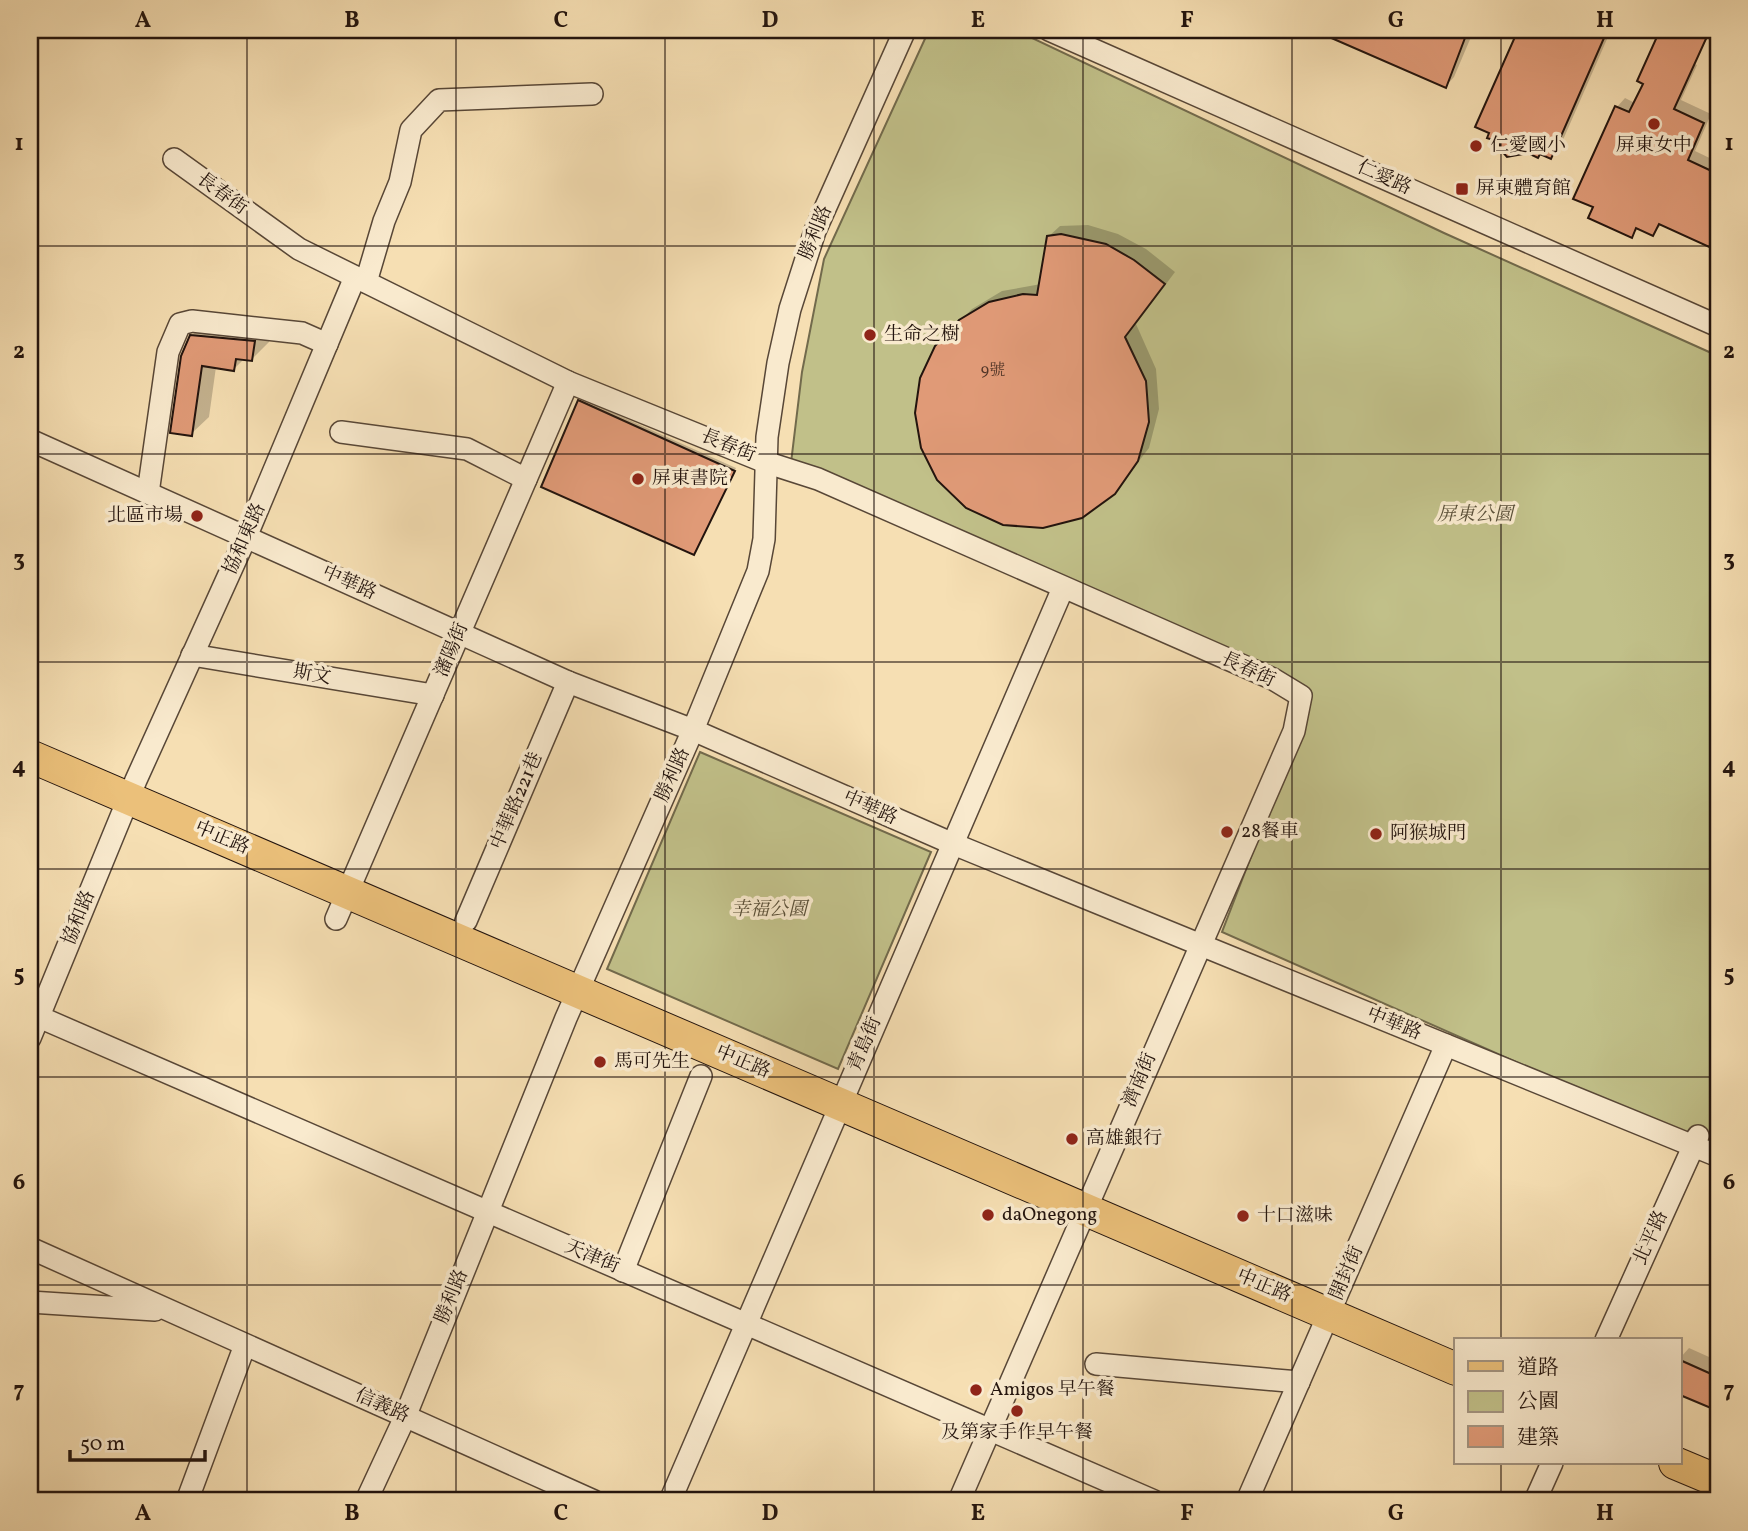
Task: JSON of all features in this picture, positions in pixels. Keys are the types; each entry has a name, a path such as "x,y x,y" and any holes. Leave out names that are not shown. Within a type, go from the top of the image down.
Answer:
{"main road":[{"name":"中正路","path":"30,757 129,798 342,906 578,991 1454,1367"},
{"path":"1677,1464 1718,1481"}],"street":[{"name":"勝利路","path":"366,1501 405,1417 578,991 693,730 761,561 765,462 778,363 807,254 905,30"},
{"name":"仁愛路","path":"1049,30 1718,326"},
{"name":"協和東路","path":"129,798 246,537 327,344 361,279 400,183 411,130 439,100 592,94"},
{"name":"長春街","path":"174,159 299,249 568,382 765,462 818,479 1273,680 1301,696"},
{"path":"148,493 168,352 180,324 192,321 302,333 327,344"},
{"name":"瀋陽街","path":"342,906 568,382"},
{"path":"341,432 467,449 526,479"},
{"name":"中華路","path":"30,440 568,682 693,730 951,843 1446,1045 1695,1141 1718,1156"},
{"name":"青島街","path":"670,1501 1063,588"},
{"name":"斯文","path":"192,655 433,695"},
{"name":"中華路221巷","path":"466,921 568,682"},
{"name":"濟南街","path":"959,1501 1199,944 1294,731 1301,696"},
{"name":"協和路","path":"30,1038 34,1015 129,798"},
{"name":"天津街","path":"34,1015 1154,1501"},
{"name":"開封街","path":"1247,1501 1446,1045"},
{"path":"623,1271 701,1076"},
{"name":"北平路","path":"1607,1338 1695,1141"},
{"name":"信義路","path":"30,1248 594,1501"},
{"name":"信義路","path":"30,1302 171,1312"},
{"path":"187,1501 245,1345"},
{"path":"1096,1364 1299,1382"},
{"path":"1535,1501 1552,1464"}],"green space":[{"name":"屏東公園","path":"929,30 1015,30 1444,233 1718,356 1718,1151 1222,932 1302,724 1306,692 791,463 802,372 824,259"},
{"name":"幸福公園","path":"700,752 931,852 838,1069 607,969"}],"building":[{"path":"1313,30 1468,30 1446,88"},
{"path":"1518,30 1584,30 1604,38 1551,159 1540,154 1538,158 1528,153 1507,157 1500,149 1500,142 1487,138 1489,133 1475,127"},
{"path":"1660,30 1710,30 1674,109 1704,123 1688,160 1718,174 1718,251 1659,224 1653,236 1636,228 1632,238 1588,218 1593,207 1573,199 1615,106 1629,112 1643,84 1637,81"},
{"path":"1061,234 1106,244 1134,260 1165,284 1125,337 1146,381 1149,422 1138,461 1115,494 1082,518 1043,528 1003,525 966,508 937,480 921,448 915,413 920,378 935,346 959,320 989,302 1023,294 1037,295 1047,236"},
{"path":"190,335 255,341 252,361 236,359 234,371 202,366 192,436 170,433 181,356"},
{"name":"屏東書院","path":"578,400 735,471 694,555 541,487"},
{"path":"1682,1361 1718,1377 1718,1411 1682,1396"}],"place":[{"name":"屏東女中","path":"1654,124"},
{"name":"仁愛國小","path":"1476,146"},
{"name":"屏東體育館","path":"1462,189"},
{"name":"生命之樹","path":"870,335"},
{"name":"屏東書院","path":"638,479"},
{"name":"北區市場","path":"197,516"},
{"name":"28餐車","path":"1227,832"},
{"name":"阿猴城門","path":"1376,834"},
{"name":"馬可先生","path":"600,1062"},
{"name":"高雄銀行","path":"1072,1139"},
{"name":"daOnegong","path":"988,1215"},
{"name":"十口滋味","path":"1243,1216"},
{"name":"Amigos 早午餐","path":"976,1390"},
{"name":"及第家手作早午餐","path":"1017,1411"}]}
